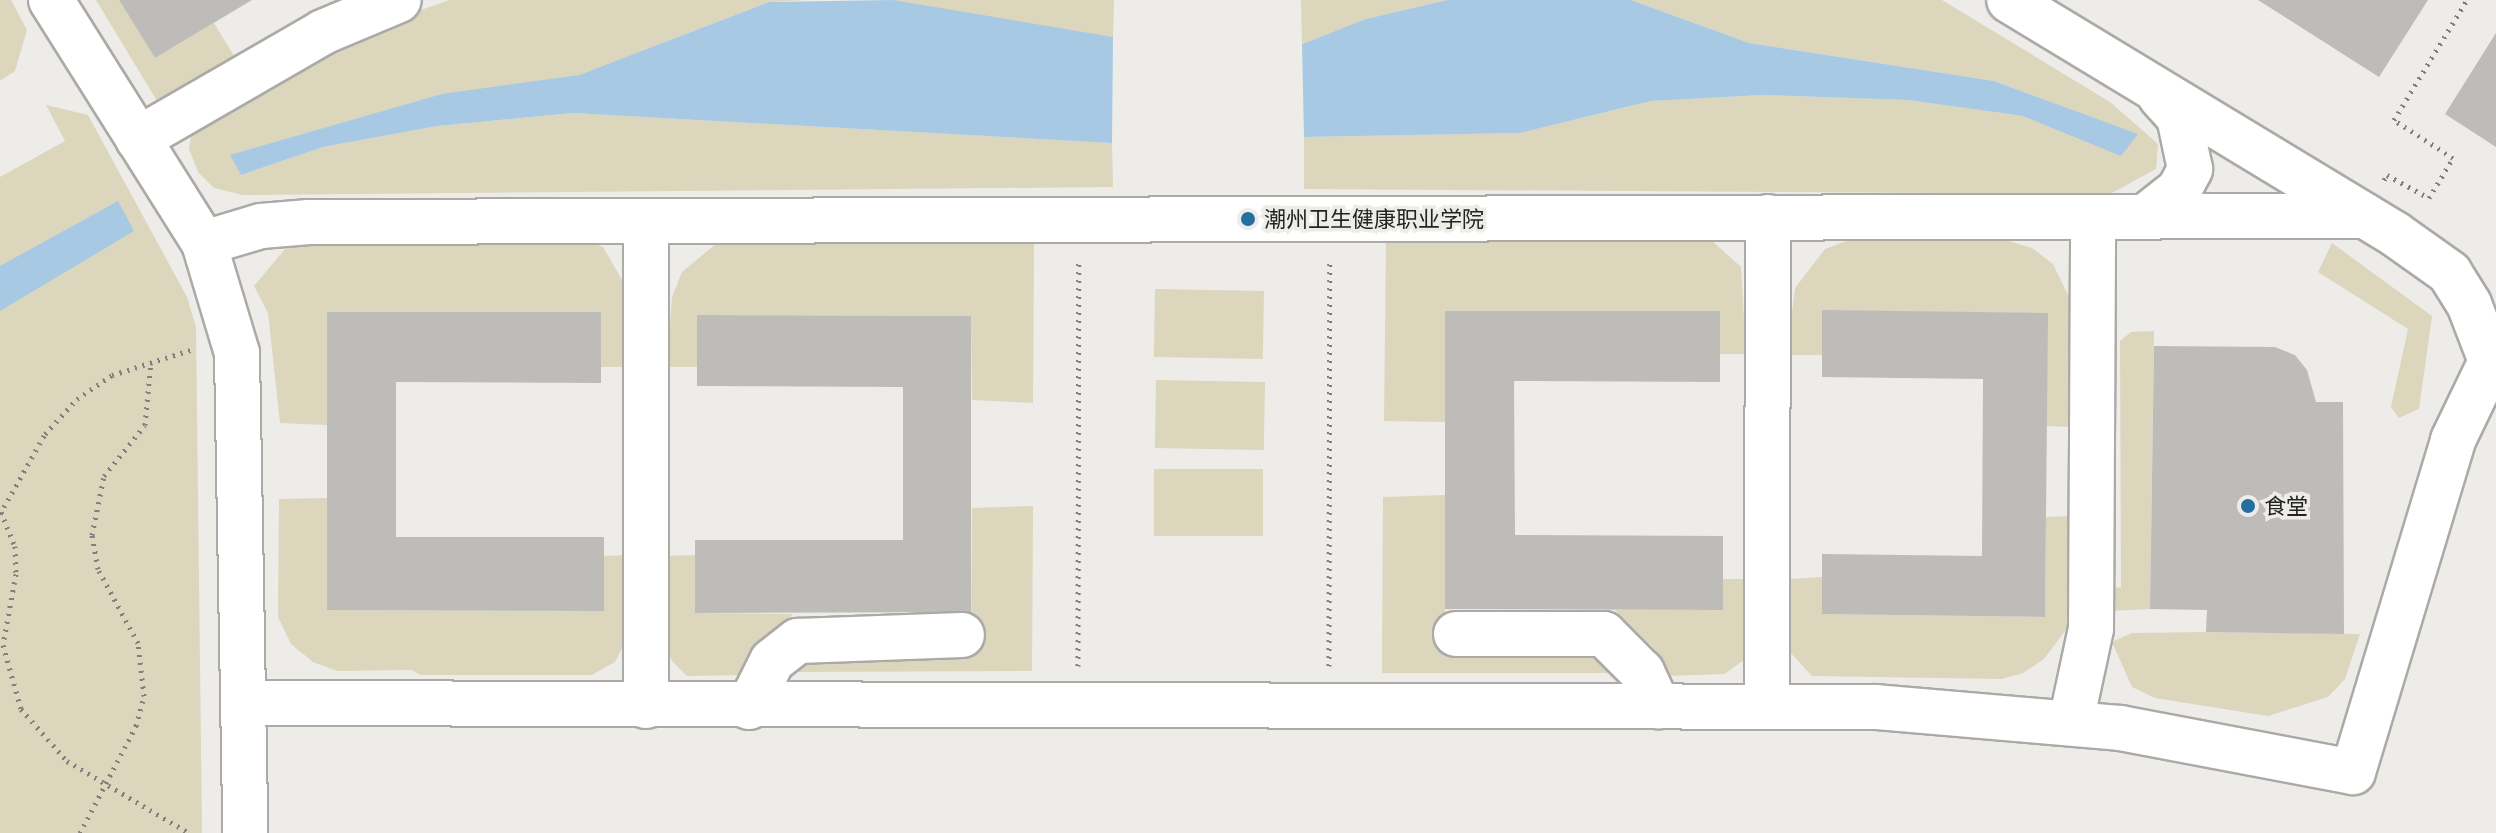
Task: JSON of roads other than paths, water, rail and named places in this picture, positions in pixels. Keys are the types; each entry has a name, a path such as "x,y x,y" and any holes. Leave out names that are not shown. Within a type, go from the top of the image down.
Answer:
{"street":[{"path":"51,0 204,243 237,353 245,833"},
{"path":"138,139 323,32 399,0"},
{"path":"244,703 1077,708 1907,708 2071,722 2353,772 2453,440 2493,362 2450,273 2373,201 2150,86 2009,0"},
{"path":"2146,216 2179,190 2190,169 2179,117 2150,86"},
{"path":"204,243 261,226 309,222 2093,217 2373,201"},
{"path":"1767,707 1768,217"},
{"path":"2071,722 2091,629 2093,217"},
{"path":"646,221 646,706"},
{"path":"1456,634 1604,634 1629,655 1658,707"},
{"path":"749,707 772,661 798,641 962,635"}],"water":[{"path":"893,0 1113,37 1112,143 573,113 437,126 323,147 241,175 230,155 442,94 579,75 769,2"},
{"path":"1447,0 1631,0 1749,43 1994,81 2138,134 2121,156 2023,116 1908,100 1762,95 1651,101 1520,133 1304,137 1302,44 1366,19"},
{"path":"118,201 134,231 0,311 0,266"}],"place":[{"name":"潮州卫生健康职业学院","path":"1248,219"},
{"name":"食堂","path":"2248,506"}]}
